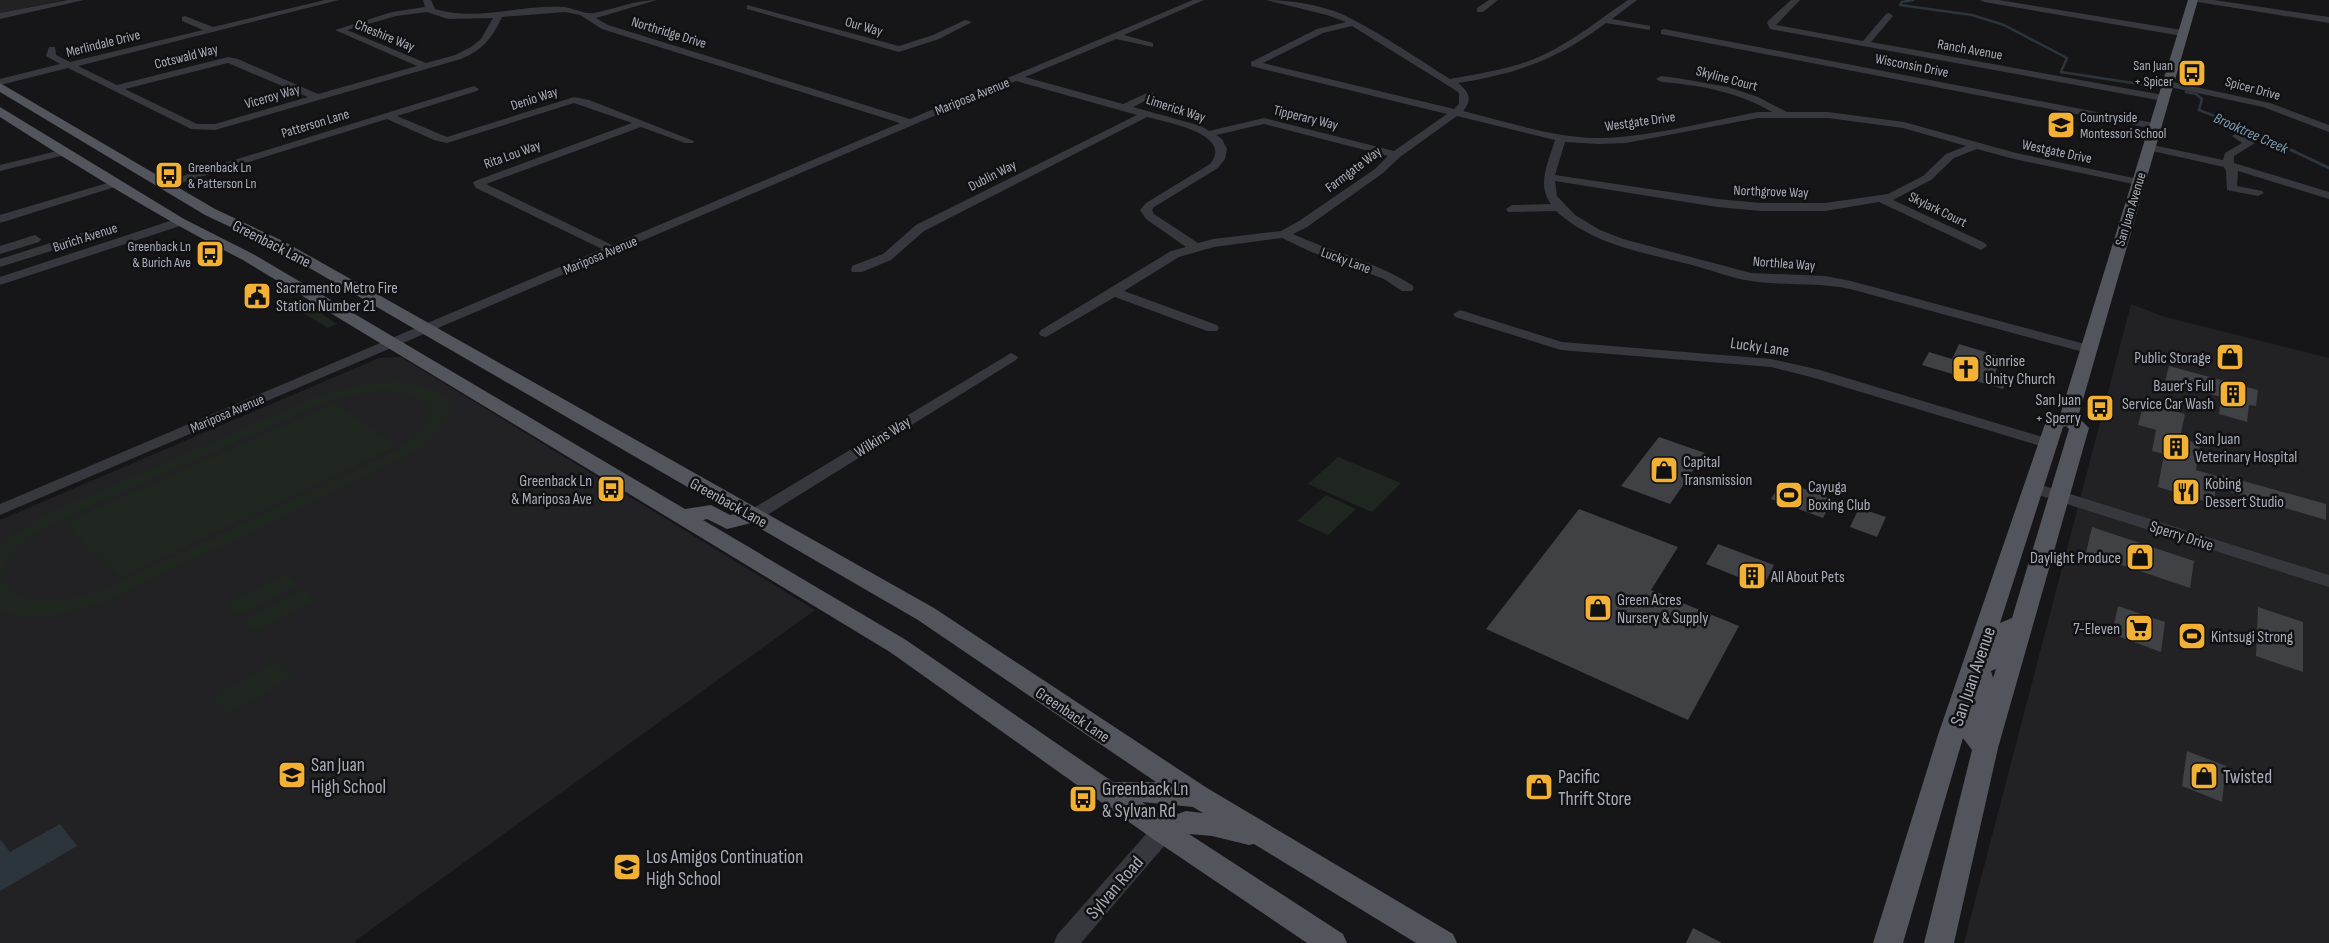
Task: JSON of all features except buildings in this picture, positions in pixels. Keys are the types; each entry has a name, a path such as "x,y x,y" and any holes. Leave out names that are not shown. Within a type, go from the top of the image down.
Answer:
{"main road":[{"name":"San Juan Avenue","path":"1888,943 1951,735 1977,663 2055,424 2068,418 2087,349 2106,295 2154,126 2193,0"},
{"name":"Greenback Lane","path":"1,87 164,184 230,221 314,264 926,614 1123,748 1198,796 1442,943"},
{"name":"Greenback Lane","path":"0,111 114,184 179,222 248,257 898,646 1163,831 1332,943"},
{"path":"114,184 164,184"},
{"path":"179,222 196,219 209,224 230,221"},
{"path":"280,276 314,264"},
{"name":"San Juan Avenue","path":"1939,943 1985,748 2079,428 2068,418"},
{"path":"681,516 711,512 727,522 753,516"},
{"path":"1985,748 1972,732 1984,688 1977,663 1992,662 2002,632 2022,623"},
{"path":"1108,793 1142,791 1198,796"},
{"path":"1163,831 1186,822 1212,824 1268,838"}],"street":[{"path":"0,16 80,0"},
{"name":"Merlindale Drive","path":"1,87 70,66 319,1 335,0"},
{"path":"547,11 550,0"},
{"path":"589,17 653,0"},
{"name":"Mariposa Avenue","path":"0,510 613,250 908,122 1200,0"},
{"path":"1270,0 1329,13 1354,24 1450,82 1463,92 1465,98 1464,104 1456,113"},
{"path":"1480,10 1494,0"},
{"path":"1450,82 1498,74 1532,64 1559,51 1633,0"},
{"name":"Ranch Avenue","path":"1796,0 1771,24 1773,27 1865,44 2165,91"},
{"path":"1984,0 2182,33"},
{"path":"2198,0 2329,20"},
{"name":"Our Way","path":"761,3 750,7 899,49 936,38 968,22"},
{"name":"Northridge Drive","path":"428,4 436,14 452,17 547,11 576,12 589,17 605,27 908,122"},
{"name":"Cheshire Way","path":"425,66 339,30 428,4"},
{"name":"Viceroy Way","path":"52,49 51,56 70,66 195,127 204,128 458,57 480,47 485,42 499,15"},
{"path":"1865,44 1889,16"},
{"path":"185,19 212,30"},
{"path":"1604,20 1647,28"},
{"name":"Westgate Drive","path":"1354,24 1320,31 1254,64 1561,138 1599,141 1626,140 1741,117 1783,114 1828,115 1885,122 1933,132 2014,156 2138,182"},
{"name":"Wisconsin Drive","path":"1664,32 2154,126"},
{"path":"1115,36 1150,45"},
{"name":"Cotswald Way","path":"116,88 228,60 235,61 316,97"},
{"name":"Limerick Way","path":"1016,78 1197,128 1218,141 1222,149 1220,159 1206,173 1150,205 1146,210 1150,216 1195,246"},
{"name":"Skyline Court","path":"1661,79 1706,85 1736,92 1762,102 1783,114"},
{"name":"Patterson Lane","path":"164,184 474,89"},
{"name":"Spicer Drive","path":"2165,91 2266,105 2329,129"},
{"path":"1124,108 1150,95"},
{"name":"Denio Way","path":"388,116 438,138 447,140 574,100 585,102 689,141"},
{"name":"Farmgate Way","path":"1046,333 1154,265 1195,246 1284,234 1319,214 1379,171 1396,155 1456,113"},
{"name":"Dublin Way","path":"857,269 886,257 896,250 907,236 920,228 1146,114"},
{"name":"Tipperary Way","path":"1208,134 1264,121 1396,155"},
{"name":"Rita Lou Way","path":"613,250 480,186 479,183 642,123"},
{"path":"2238,136 2250,143 2231,153 2228,165 2232,171 2231,188 2258,193"},
{"path":"1549,177 1561,138"},
{"name":"Northgrove Way","path":"1549,177 1717,203 1761,207 1825,207 1882,199 1908,189 1926,178 1950,156 1977,146"},
{"path":"2148,148 2228,165 2329,196"},
{"path":"0,170 65,152"},
{"name":"Northlea Way","path":"1549,177 1551,196 1559,207 1581,225 1596,233 1718,270 1751,277 1825,280 1851,285 2087,349"},
{"path":"0,219 114,184"},
{"name":"Skylark Court","path":"1882,199 1981,246"},
{"path":"1512,209 1559,207"},
{"name":"Burich Avenue","path":"0,281 179,222"},
{"path":"0,263 98,232"},
{"name":"Lucky Lane","path":"1284,234 1313,248 1389,276 1407,288"},
{"path":"0,250 35,239"},
{"path":"1112,291 1212,328"},
{"name":"Lucky Lane","path":"1460,314 1561,346 1771,363 1815,373 2050,444"},
{"name":"Wilkins Way","path":"753,516 1011,357"},
{"name":"Sperry Drive","path":"2035,488 2329,581"},
{"name":"Sylvan Road","path":"1066,943 1163,831"}],"shaded area":[{"path":"0,0 65,0 0,13"},
{"path":"2131,304 2165,317 2329,358 2329,943 1964,943"},
{"path":"314,309 337,324 328,328 300,311"},
{"name":"San Juan High School","path":"401,357 815,610 355,941 356,943 0,943 0,520 379,358"},
{"path":"395,381 418,384 431,389 451,402 449,411 442,426 436,433 408,456 110,600 83,609 55,615 27,616 0,611 0,544 44,515 320,395 357,385","holes":["372,391 397,391 413,395 427,404 431,411 424,428 397,450 100,591 61,599 33,599 21,596 10,589 2,578 8,561 20,546 51,524 329,401"]},
{"path":"335,403 397,446 120,578 63,523"},
{"path":"1338,457 1401,483 1372,512 1308,484"},
{"path":"1326,495 1356,509 1328,535 1297,521"},
{"path":"286,574 298,584 237,616 224,605"},
{"path":"303,588 316,600 255,632 241,621"},
{"path":"278,660 295,676 227,714 211,698"},
{"path":"60,824 77,846 0,891 0,839 10,852"}],"waterway":[{"name":"Brooktree Creek","path":"1913,0 1902,2 1900,5 1972,15 2004,25 2067,58 2061,72 2146,85"},
{"name":"Brooktree Creek","path":"2186,92 2196,94 2202,99 2199,110 2240,126 2294,151"},
{"name":"Brooktree Creek","path":"2291,150 2329,168"}],"place":[{"name":"San Juan + Spicer","path":"2192,73"},
{"name":"Countryside Montessori School","path":"2061,125"},
{"name":"Greenback Ln & Patterson Ln","path":"169,175"},
{"name":"Greenback Ln & Burich Ave","path":"210,254"},
{"name":"Sacramento Metro Fire Station Number 21","path":"257,296"},
{"name":"Public Storage","path":"2230,357"},
{"name":"Sunrise Unity Church","path":"1966,369"},
{"name":"Bauer's Full Service Car Wash","path":"2233,394"},
{"name":"San Juan + Sperry","path":"2100,408"},
{"name":"San Juan Veterinary Hospital","path":"2176,447"},
{"name":"Capital Transmission","path":"1664,470"},
{"name":"Greenback Ln & Mariposa Ave","path":"611,489"},
{"name":"Kobing Dessert Studio","path":"2186,492"},
{"name":"Cayuga Boxing Club","path":"1789,495"},
{"name":"Daylight Produce","path":"2140,557"},
{"name":"All About Pets","path":"1752,576"},
{"name":"Green Acres Nursery & Supply","path":"1598,608"},
{"name":"7-Eleven","path":"2139,628"},
{"name":"Kintsugi Strong","path":"2192,636"},
{"name":"San Juan High School","path":"292,775"},
{"name":"Twisted","path":"2204,776"},
{"name":"Pacific Thrift Store","path":"1539,787"},
{"name":"Greenback Ln & Sylvan Rd","path":"1083,799"},
{"name":"Los Amigos Continuation High School","path":"627,867"}]}
